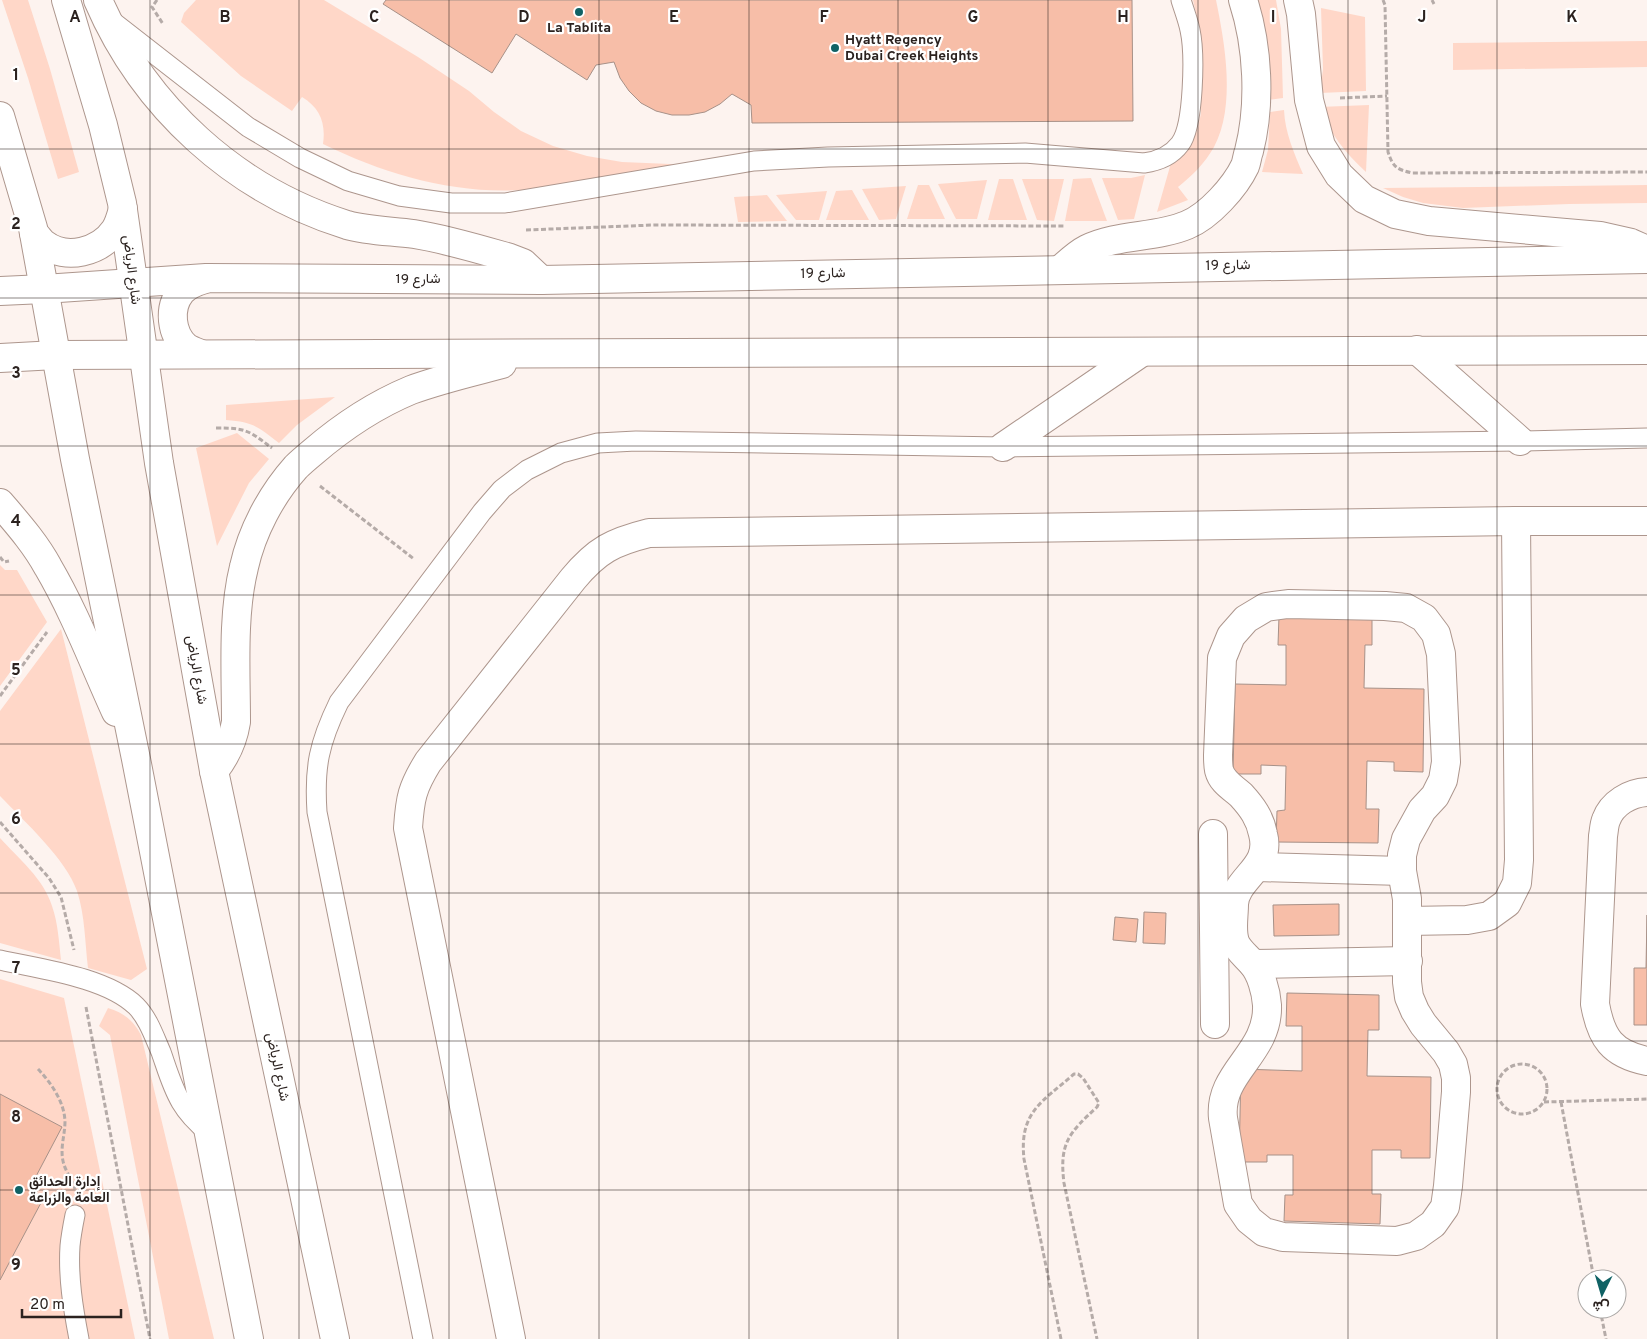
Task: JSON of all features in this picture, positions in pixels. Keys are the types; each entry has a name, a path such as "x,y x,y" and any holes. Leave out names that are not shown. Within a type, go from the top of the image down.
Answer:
{"main road":[{"name":"شارع الرياض","path":"66,0 103,125 123,209 161,473 214,771 335,1339"},
{"path":"1060,270 1079,254 1100,244 1159,233 1187,225 1210,212 1245,166 1253,134 1256,105 1255,65 1247,11 1243,0"},
{"path":"1298,0 1309,100 1321,146 1339,175 1364,199 1395,214 1429,221 1477,227 1600,236 1631,243 1647,250"},
{"path":"101,8 128,58 169,112 220,159 260,186 302,209 349,226 417,235 510,258 523,263 540,280"},
{"path":"0,116 34,233 56,355 249,1339"},
{"path":"34,233 45,245 56,250 69,253 82,252 95,248 106,240 115,230 123,209"},
{"name":"شارع 19","path":"0,292 206,278 540,280 1647,259"},
{"path":"200,354 186,347 177,336 172,321 173,306 180,293 192,283 206,278"},
{"path":"1417,350 1520,441"},
{"path":"0,358 56,355 200,354 1647,350"},
{"path":"1004,447 1142,352"},
{"path":"214,771 229,748 234,736 236,722 237,606 244,567 256,530 271,501 296,467 337,431 373,409 411,390 452,377 541,354"},
{"path":"0,503 25,532 48,566 68,605 136,759"},
{"path":"1408,921 1467,920 1489,916 1507,903 1517,882 1519,850 1516,521"},
{"path":"511,1339 408,828 409,805 415,782 428,762 587,562 605,548 626,539 649,533 1516,521 1647,521"},
{"path":"1288,604 1406,608 1424,618 1436,634 1441,654 1446,762 1443,780 1435,796 1422,810 1406,839 1402,855 1408,921 1407,982 1409,997 1422,1024 1446,1052 1453,1064 1456,1092 1445,1207 1433,1224 1416,1236 1396,1241 1283,1237 1264,1232 1249,1220 1238,1204 1222,1108 1227,1088 1256,1046 1266,1018 1267,1004 1260,976 1253,964 1236,944 1233,932 1224,917 1239,889 1258,867 1263,853 1264,837 1253,809 1240,794 1227,784 1219,770 1222,658 1231,636 1246,619 1266,608 1288,604"},
{"path":"1647,792 1628,796 1615,806 1606,820 1603,836 1595,1004 1599,1026 1611,1045 1630,1058 1647,1062"},
{"path":"1213,834 1224,917 1215,1024"},
{"path":"1258,867 1402,871"},
{"path":"1253,964 1408,961"}],"lane":[{"path":"101,8 248,127 308,162 348,181 399,196 452,203 505,203 754,161 828,157 1025,154 1144,163 1155,162 1174,151 1182,142 1189,122 1193,58 1190,31 1181,0"},
{"path":"423,1339 319,822 315,784 318,755 326,728 339,702 482,512 502,489 527,470 561,453 598,443 636,441 1004,447 1647,438"},
{"path":"0,960 80,978 124,996 146,1018 180,1101 193,1118 209,1133"},
{"path":"74,1338 70,1245 75,1215"}],"path":[{"path":"1383,0 1385,5 1388,152 1392,163 1399,170 1412,174 1647,172"},
{"path":"1309,100 1387,96"},
{"path":"523,230 654,225 1073,226"},
{"path":"216,428 235,428 250,431 434,574"},
{"path":"0,696 68,605"},
{"path":"0,822 49,878 61,897 80,978 150,1339"},
{"path":"1544,1102 1548,1092 1546,1080 1540,1071 1530,1065 1519,1064 1513,1066 1500,1076 1496,1086 1498,1098 1504,1108 1514,1113 1526,1114 1536,1110 1544,1102 1647,1099"},
{"path":"38,1069 55,1092 63,1113 65,1121 61,1150 63,1163 77,1194 75,1215"},
{"path":"1061,1339 1024,1159 1023,1144 1028,1119 1037,1106 1074,1074 1078,1074 1083,1078 1098,1104 1073,1130 1065,1146 1062,1165 1064,1183 1097,1339"},
{"path":"1561,1102 1592,1269"},
{"path":"1602,1319 1606,1339"}],"shaded area":[{"path":"2,0 28,0 79,172 58,179 28,78"},
{"path":"196,0 324,0 418,57 469,91 521,131 553,146 587,156 622,162 694,165 585,183 521,190 470,189 419,180 394,173 323,144 324,129 320,117 313,106 302,97 292,111 241,76 181,22 184,13"},
{"path":"1193,0 1216,0 1223,36 1227,75 1225,113 1221,131 1214,147 1198,169 1178,187 1188,200 1157,212 1171,163 1182,155 1192,143 1201,113 1201,51 1199,26"},
{"path":"1257,0 1276,0 1281,29 1283,98 1269,100 1262,22"},
{"path":"1321,8 1365,17 1366,91 1320,93 1323,69"},
{"path":"1647,41 1647,67 1453,70 1453,43"},
{"path":"1369,105 1366,172 1339,142 1319,107"},
{"path":"1284,110 1288,135 1303,174 1262,172 1268,150 1270,112"},
{"path":"1145,175 1134,219 1118,220 1102,178 1131,178"},
{"path":"1091,178 1107,221 1065,221 1073,179"},
{"path":"999,179 1013,179 1027,220 988,220"},
{"path":"1022,179 1064,179 1054,221 1037,220"},
{"path":"987,180 977,219 956,219 938,184"},
{"path":"918,185 929,185 945,219 907,219"},
{"path":"1647,185 1647,203 1463,208 1423,203 1383,188"},
{"path":"906,186 896,219 879,220 862,189"},
{"path":"852,190 869,220 826,220 836,191"},
{"path":"827,191 819,220 796,220 776,195"},
{"path":"767,195 787,221 738,222 734,197"},
{"path":"335,397 297,425 279,443 255,426 226,420 226,405"},
{"path":"237,433 269,459 249,483 217,546 196,448"},
{"path":"0,565 5,570 17,570 47,622 0,686"},
{"path":"61,629 147,969 131,980 88,968 82,910 72,879 54,853 0,796 0,711"},
{"path":"0,838 30,869 48,896 56,919 61,960 0,943"},
{"path":"0,979 64,998 135,1339 0,1339"},
{"path":"108,1008 128,1018 141,1035 214,1339 169,1339 110,1035 99,1026"}],"building":[{"name":"Hyatt Regency Dubai Creek Heights","path":"386,0 1132,0 1133,121 752,123 751,105 732,94 720,104 705,112 689,115 672,115 656,111 641,103 620,78 614,62 596,65 587,80 516,34 492,73 383,4"},
{"path":"1279,616 1372,618 1372,645 1365,645 1364,688 1424,689 1423,772 1394,771 1394,762 1367,761 1366,809 1379,809 1378,843 1276,842 1277,811 1285,810 1286,766 1261,765 1261,774 1233,774 1235,684 1286,685 1286,645 1278,645"},
{"path":"1339,904 1339,935 1274,936 1273,905"},
{"path":"1144,912 1166,913 1165,944 1143,943"},
{"path":"1647,915 1647,1025 1634,1025 1634,968 1646,968"},
{"path":"1115,917 1138,919 1136,942 1113,940"},
{"path":"1287,993 1379,995 1379,1030 1368,1030 1367,1076 1431,1077 1430,1158 1401,1158 1401,1150 1372,1150 1372,1194 1381,1194 1380,1224 1284,1221 1285,1195 1293,1195 1293,1155 1267,1155 1267,1162 1239,1162 1241,1069 1302,1071 1302,1026 1286,1026"},
{"name":"إدارة الحدائق العامة والزراعة","path":"0,1094 62,1127 33,1182 40,1186 35,1195 43,1199 0,1280"}],"place":[{"name":"La Tablita","path":"579,12"},
{"name":"Hyatt Regency Dubai Creek Heights","path":"835,48"},
{"name":"إدارة الحدائق العامة والزراعة","path":"19,1190"}]}
